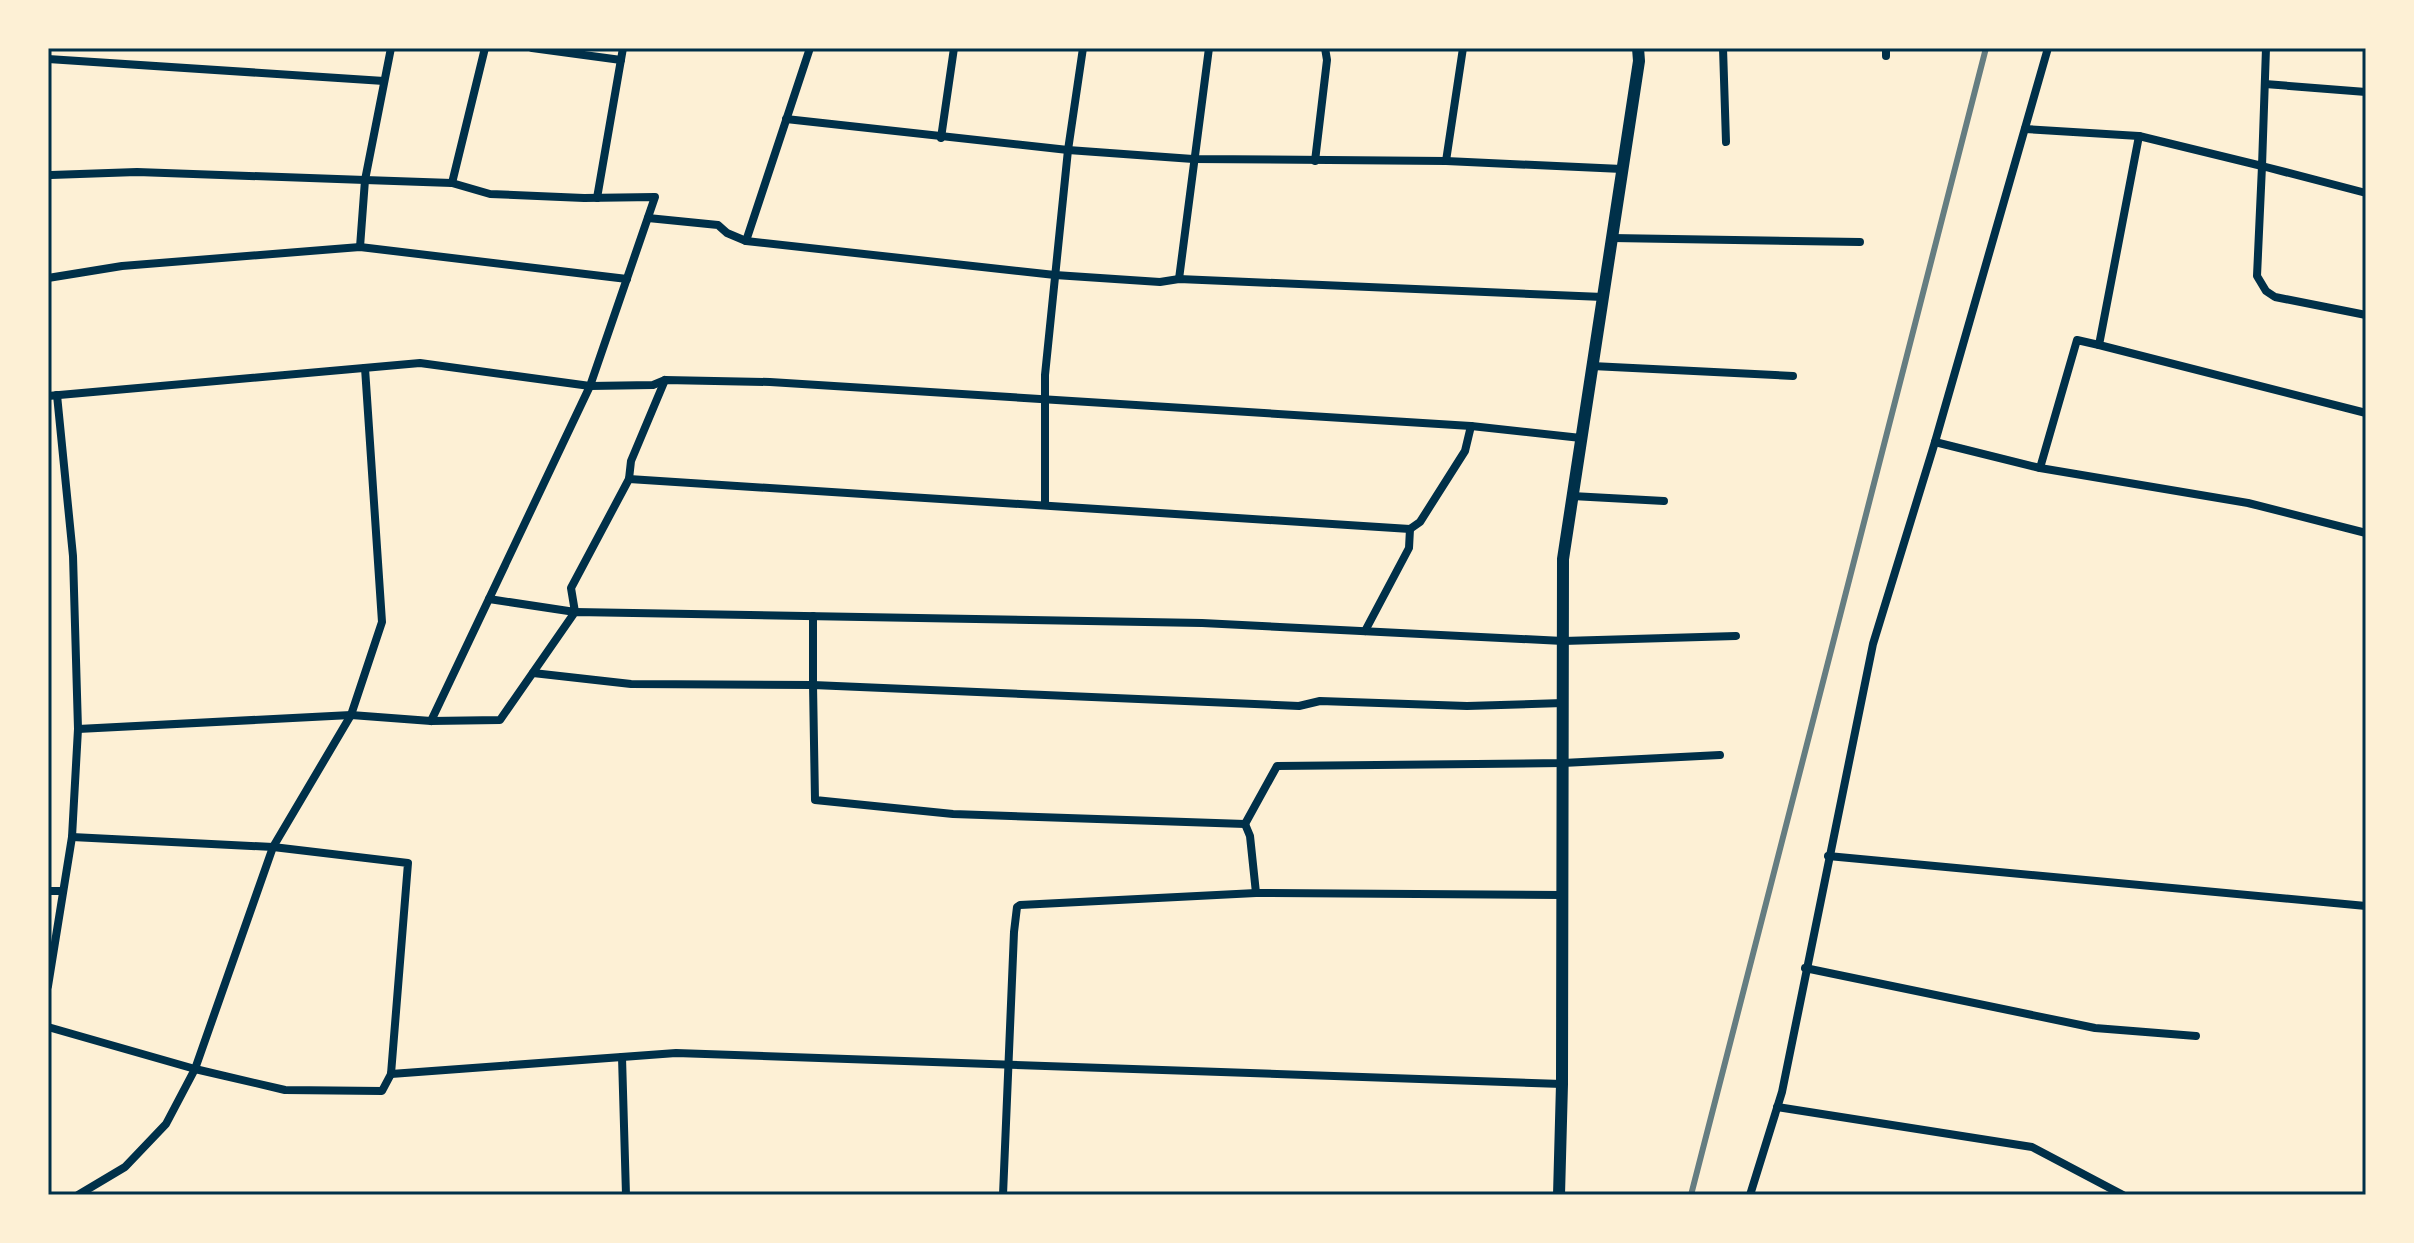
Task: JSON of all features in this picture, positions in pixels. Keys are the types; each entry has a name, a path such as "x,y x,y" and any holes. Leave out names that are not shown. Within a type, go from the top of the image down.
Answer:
{"street":[{"path":"360,247 365,180 391,48"},
{"path":"452,183 485,48"},
{"path":"532,48 621,60"},
{"path":"597,198 623,48"},
{"path":"746,241 810,48"},
{"path":"941,138 954,48"},
{"path":"1045,505 1045,375 1068,150 1083,48"},
{"path":"1179,279 1209,48"},
{"path":"1315,161 1327,60 1325,48"},
{"path":"1446,161 1463,48"},
{"path":"1559,1195 1563,559 1639,61 1638,48"},
{"path":"1723,48 1726,142"},
{"path":"1750,1195 1777,1107 1873,644 1935,442 2048,48"},
{"path":"2266,48 2257,276 2266,291 2275,297 2366,315"},
{"path":"48,59 384,81"},
{"path":"2265,84 2366,92"},
{"path":"786,119 941,138 1193,159 1446,161 1622,169"},
{"path":"2025,129 2139,136 2366,193"},
{"path":"2099,345 2139,136"},
{"path":"51,175 137,172 452,183 490,194 655,197 590,386 431,721"},
{"path":"648,218 718,225 727,233 746,241 1055,275 1160,282 1179,279 1603,297"},
{"path":"1612,238 1860,242"},
{"path":"48,278 122,266 360,247 627,279"},
{"path":"2040,468 2077,340 2366,413"},
{"path":"48,986 72,837 78,729 73,556 53,396 420,363 590,386 653,385 665,380 770,382 1471,426 1581,438"},
{"path":"1592,366 1793,376"},
{"path":"78,1195 125,1167 166,1124 195,1069 273,847 351,715 382,622 365,368"},
{"path":"78,729 351,715 431,721 500,720 575,612 571,588 629,479 631,461 665,380"},
{"path":"629,479 1410,529 1420,522 1465,451 1471,426"},
{"path":"1935,442 2040,468 2248,503 2366,533"},
{"path":"1572,496 1664,501"},
{"path":"1365,631 1409,548 1410,529"},
{"path":"489,599 575,612 1202,623 1563,641 1736,636"},
{"path":"813,616 815,800 953,814 1245,824"},
{"path":"533,673 631,684 813,685 1299,706 1320,701 1467,706 1563,703"},
{"path":"1245,824 1277,766 1563,763 1720,755"},
{"path":"1245,824 1250,836 1256,893"},
{"path":"48,1027 195,1069 285,1090 382,1091 391,1074 408,863 273,847 72,837"},
{"path":"1828,856 2366,906"},
{"path":"48,891 61,891"},
{"path":"1003,1195 1017,907 1054,902 1256,893 1562,895"},
{"path":"1805,968 2095,1028 2196,1036"},
{"path":"391,1074 676,1053 1562,1084"},
{"path":"622,1057 626,1195"},
{"path":"1777,1107 2032,1147 2123,1195"}],"railway":[{"path":"1691,1195 1986,48"}]}
